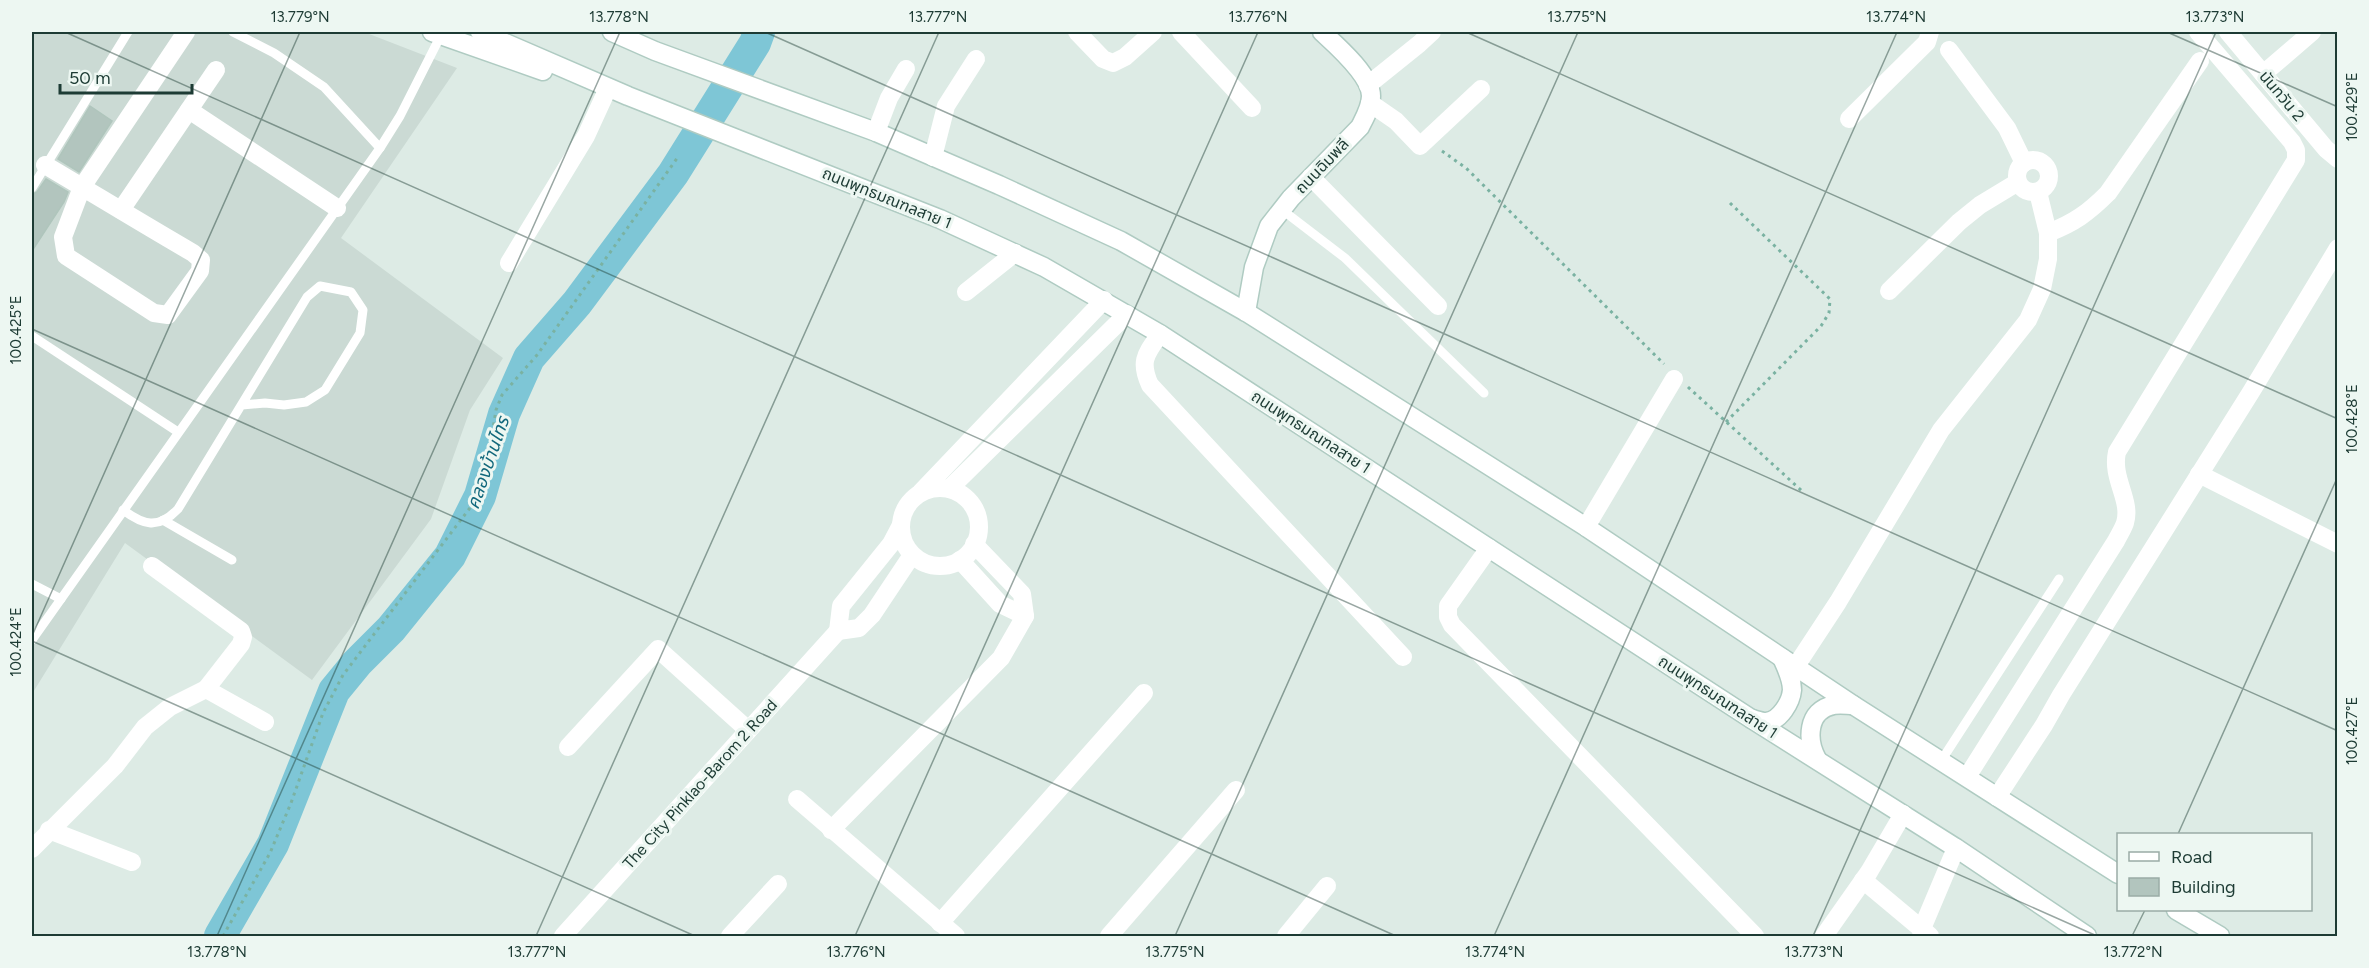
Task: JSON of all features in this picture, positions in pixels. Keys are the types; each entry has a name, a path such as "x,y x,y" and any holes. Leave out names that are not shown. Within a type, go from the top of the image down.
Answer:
{"street":[{"path":"45,165 82,187 121,210 193,253 201,260 200,271 168,315 154,313 66,256 63,237 82,187 186,32"},
{"name":"ถนนพุทธมณฑลสาย 1","path":"480,32 608,88 940,219 1015,253 1104,300 1160,334 1750,718 1956,848 2087,936"},
{"path":"614,32 655,51 876,132 1121,241 1246,312 1586,527 1853,705 2117,873"},
{"path":"1077,32 1103,59 1113,63 1125,57 1153,32"},
{"path":"1181,32 1252,108"},
{"path":"1322,32 1361,74 1371,94 1370,103 1396,120 1420,146 1481,89"},
{"path":"1368,85 1432,32"},
{"path":"1849,120 1927,42 1930,32"},
{"path":"1967,777 2125,523 2126,512 2114,464 2117,452 2296,160 2296,150 2292,142 2198,32"},
{"name":"นันทวัน 2","path":"2228,32 2326,149 2337,159"},
{"path":"2263,74 2312,32"},
{"path":"437,33 545,72 589,80"},
{"path":"1949,50 2007,128 2024,163"},
{"path":"933,157 946,106 976,58"},
{"path":"2048,233 2074,223 2108,193 2200,61"},
{"path":"876,132 889,98 906,69"},
{"path":"121,210 216,70"},
{"path":"509,263 586,135 608,88"},
{"name":"ถนนฉิมพลี","path":"1246,312 1252,278 1269,226 1281,209 1360,127 1367,115 1370,103"},
{"path":"189,110 337,208"},
{"path":"2037,160 2047,169 2048,183 2038,192 2022,189 2018,182 2019,168 2024,163 2037,160"},
{"path":"1311,177 1438,306"},
{"path":"1889,291 1959,222 1980,205 2018,182"},
{"path":"1750,718 1767,722 1775,719 1789,702 1792,691 1789,662 1838,602 1941,430 2028,320 2042,290 2048,259 2048,233 2038,192"},
{"path":"1997,797 2044,726 2337,248"},
{"path":"966,292 1015,253"},
{"path":"912,555 872,615 859,628 838,631 841,606 891,544 901,525 906,506 1104,300"},
{"path":"949,489 1127,314"},
{"path":"1160,334 1144,362 1143,371 1150,385 1403,657"},
{"path":"1586,527 1678,379"},
{"path":"2199,474 2337,544"},
{"path":"901,525 906,546 912,555 923,562 935,566 947,565 960,560 970,552 979,527 977,514 971,503 961,494 949,489 930,489 921,492"},
{"path":"831,830 1001,658 1025,616 1022,594 974,544"},
{"path":"1489,548 1448,606 1448,617 1452,625 1755,936"},
{"path":"960,560 1000,604 1025,616"},
{"path":"32,849 115,766 145,727 170,707 206,689 241,644 243,636 241,631 152,566"},
{"name":"The City Pinklao-Barom 2 Road","path":"563,936 838,631"},
{"path":"568,747 657,649 748,730"},
{"path":"206,689 265,722"},
{"path":"940,923 1144,693"},
{"path":"1817,759 1809,738 1810,728 1815,718 1822,710 1832,705 1853,705"},
{"path":"1109,936 1236,790"},
{"path":"797,800 956,936"},
{"path":"1824,936 1863,880 1903,814"},
{"path":"49,830 132,862"},
{"path":"1863,880 1926,934 1956,848"},
{"path":"730,936 778,884"},
{"path":"1286,936 1327,886"},
{"path":"2179,911 2220,936"}],"lane":[{"path":"32,188 128,32"},
{"path":"233,32 274,53 324,87 380,148"},
{"path":"32,640 380,148 400,116 437,33"},
{"path":"1281,209 1345,258 1484,393"},
{"path":"123,510 144,522 156,523 178,509 307,297 320,286 351,292 363,310 360,333 325,390 306,402 284,405 265,403 242,405"},
{"path":"32,336 178,432"},
{"path":"163,520 231,560"},
{"path":"1941,761 2059,579"},
{"path":"32,584 61,598"}],"path":[{"path":"1420,146 1438,148 1466,168 1678,379 1802,491"},
{"path":"223,936 270,853 291,803 323,714 343,675 476,500 485,478 496,410 502,395 537,356 678,157"},
{"path":"1726,422 1821,326 1828,313 1830,299 1729,202"}],"shaded area":[{"path":"32,32 364,32 457,68 341,238 503,358 470,410 431,519 312,680 125,543 32,694"}],"building":[{"path":"90,106 112,121 79,172 58,159"},
{"path":"46,179 68,192 32,251 32,195"}],"waterway":[{"name":"คลองบ้านไทร","path":"220,936 273,844 334,691 357,663 391,629 450,556 480,496 504,414 529,358 577,303 673,174 755,43 759,32"}]}
